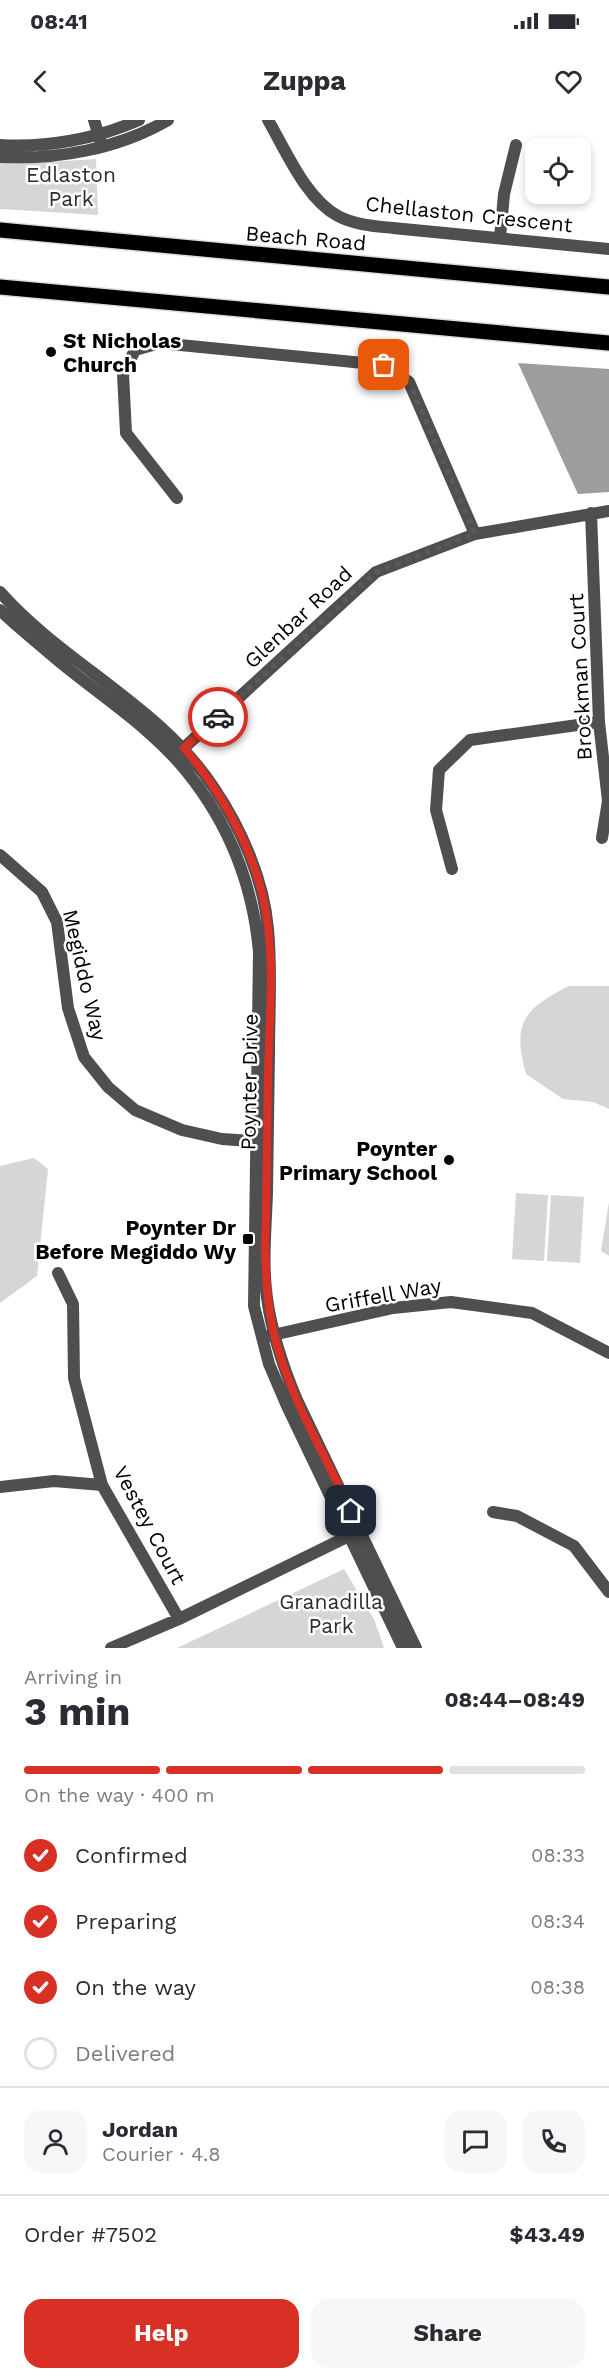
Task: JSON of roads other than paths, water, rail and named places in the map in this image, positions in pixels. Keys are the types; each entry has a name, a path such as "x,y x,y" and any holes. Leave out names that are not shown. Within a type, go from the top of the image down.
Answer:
{"main road":[{"name":"Beach Road","path":"0,230 609,287"},
{"path":"0,287 609,343"}],"street":[{"path":"94,120 100,140"},
{"path":"0,157 26,158 57,155 100,140 139,120"},
{"path":"0,145 34,146 128,139 168,120"},
{"name":"Chellaston Crescent","path":"268,120 310,192 322,206 339,217 360,224 609,249"},
{"path":"500,238 506,184 516,145"},
{"path":"177,498 126,433 123,374 135,350 160,343 384,365 409,382 475,534"},
{"name":"Glenbar Road","path":"173,757 376,572 475,534 609,511"},
{"name":"Brockman Court","path":"591,513 599,722 608,801 602,838"},
{"name":"Poynter Drive","path":"0,592 34,625 184,748 214,787 230,814 256,876 264,908 269,949 254,1306 268,1336 269,1364 287,1406 416,1648"},
{"name":"Poynter Drive","path":"0,610 141,727 187,771 223,828 237,856 257,926 260,976 261,1142"},
{"path":"452,869 436,810 440,770 470,740 599,722"},
{"name":"Megiddo Way","path":"0,855 42,892 57,922 68,1008 84,1057 108,1087 135,1110 182,1130 222,1139 261,1142"},
{"name":"Vestey Court","path":"58,1273 74,1304 74,1378 102,1485 179,1619"},
{"name":"Griffell Way","path":"268,1336 393,1308 451,1302 532,1313 609,1353"},
{"path":"0,1487 54,1480 102,1485"},
{"path":"493,1512 517,1516 574,1546 609,1592"},
{"path":"111,1648 179,1619 354,1533"},
{"name":"Poynter Drive","path":"354,1533 403,1648"}],"place":[{"name":"St Nicholas Church","path":"51,352"},
{"name":"Poynter Primary School","path":"449,1160"},
{"name":"Poynter Dr Before Megiddo Wy","path":"248,1239"}],"park label":[{"name":"Edlaston Park","path":"71,186"},
{"name":"Granadilla Park","path":"331,1613"}]}
